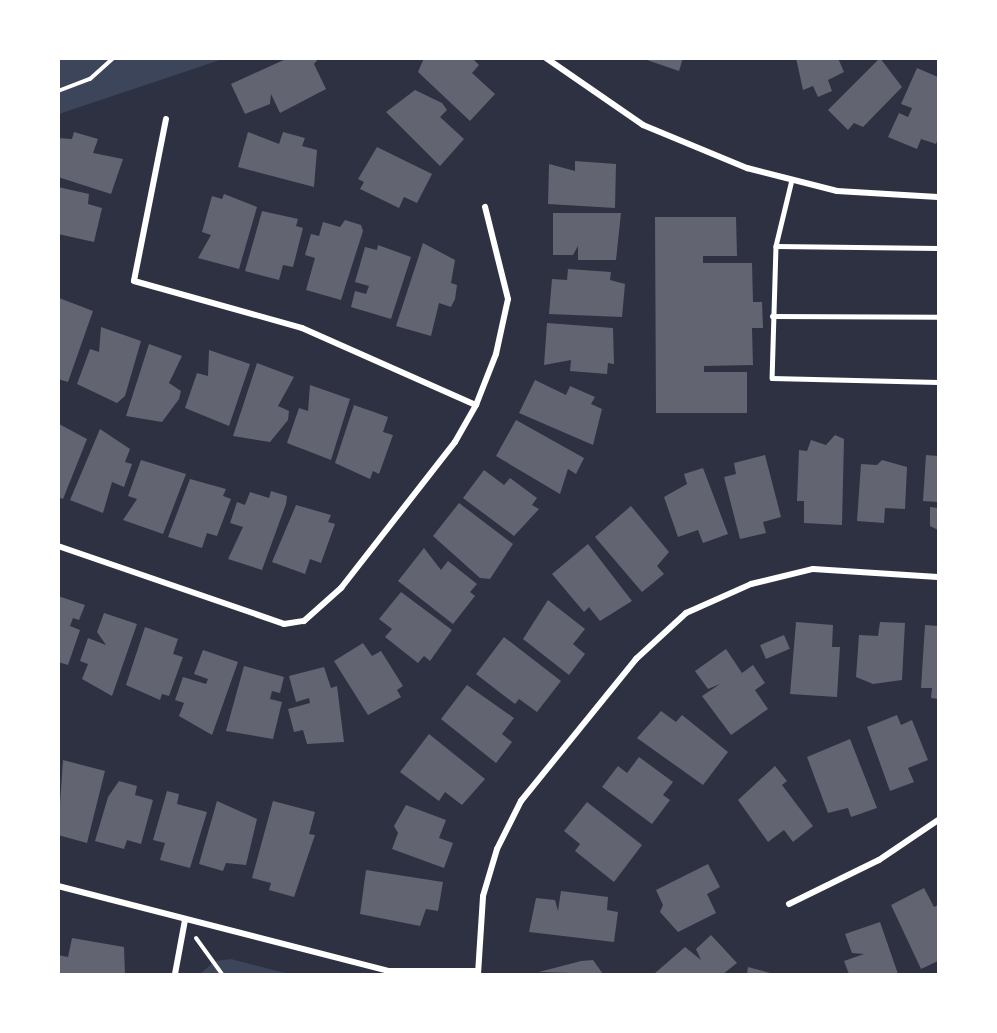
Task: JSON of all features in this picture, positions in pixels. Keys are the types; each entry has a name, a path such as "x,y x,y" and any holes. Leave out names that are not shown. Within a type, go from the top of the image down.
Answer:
{"street":[{"path":"546,58 644,125 747,168 792,180 883,197 939,197"},
{"path":"166,119 134,281 302,328 476,405"},
{"path":"58,546 284,624 304,621 348,579 455,442 476,405 496,354 508,299 485,207"},
{"path":"58,886 388,971 478,973 483,896 497,849 521,801 636,658 686,613 751,584 813,569 939,577"},
{"path":"789,904 879,860 939,820"},
{"path":"175,975 185,920"}],"lane":[{"path":"792,180 776,246 771,374 777,381 939,382"},
{"path":"776,246 939,248"},
{"path":"772,316 939,318"}],"path":[{"path":"58,91 90,79 113,58"},
{"path":"185,920 222,975"}],"shaded area":[{"path":"59,59 223,59 59,114"},
{"path":"231,959 289,974 200,974 215,961"}],"building":[{"path":"288,58 319,58 314,64 326,89 280,113 271,94 270,104 245,114 231,84"},
{"path":"424,58 472,58 479,65 472,73 495,94 470,121 418,72"},
{"path":"641,58 683,58 679,71"},
{"path":"796,58 838,58 844,72 828,80 832,91 818,97 813,86 803,90"},
{"path":"880,58 902,87 863,127 854,123 848,130 828,110"},
{"path":"917,68 938,77 938,138 936,144 921,139 917,149 888,137 899,113 908,117 912,108 901,104"},
{"path":"415,90 442,103 447,110 440,117 464,139 440,166 386,112"},
{"path":"74,132 98,139 93,153 123,159 111,194 58,177 58,138 72,139"},
{"path":"248,132 279,144 283,132 305,138 302,146 317,150 314,187 238,167"},
{"path":"377,147 432,174 417,203 404,197 399,208 360,189 364,182 358,179"},
{"path":"575,161 616,164 615,208 548,204 549,164 575,171"},
{"path":"58,187 89,194 88,204 102,208 94,242 58,234"},
{"path":"224,194 257,207 239,269 198,258 211,235 202,232 212,196 222,199"},
{"path":"262,211 298,219 296,226 303,228 293,267 283,265 279,280 245,271"},
{"path":"553,213 621,213 616,260 578,260 578,246 573,255 553,255"},
{"path":"655,217 736,217 737,256 703,256 703,263 752,263 753,302 762,302 763,328 752,328 753,365 704,366 704,372 747,372 747,413 656,413"},
{"path":"345,220 361,225 363,231 341,300 306,290 315,258 305,255 311,234 319,236 323,222 340,227"},
{"path":"423,243 455,260 451,283 457,285 455,299 451,307 439,303 431,336 396,326"},
{"path":"378,245 411,257 391,319 351,307 355,291 366,294 369,286 355,282 365,247 377,250"},
{"path":"568,269 611,272 610,280 625,284 622,317 549,314 552,279 567,280"},
{"path":"59,298 93,311 68,382 58,379"},
{"path":"547,323 613,328 614,364 608,363 607,374 570,371 571,360 544,365"},
{"path":"101,327 141,341 125,396 117,403 77,384 90,349 99,352"},
{"path":"149,344 182,356 169,383 181,391 179,399 162,422 126,416"},
{"path":"209,350 250,364 229,426 185,408 197,373 208,376"},
{"path":"257,363 294,377 278,406 289,411 288,420 270,442 233,436"},
{"path":"535,380 566,395 570,386 595,397 591,404 602,409 593,445 519,413"},
{"path":"310,385 350,399 331,460 287,443 299,408 308,411"},
{"path":"354,405 388,417 383,432 393,435 379,474 373,471 370,479 335,463"},
{"path":"516,420 584,458 576,474 568,469 560,494 496,456"},
{"path":"59,424 87,439 63,499 58,497"},
{"path":"100,429 130,449 125,462 132,464 124,487 112,482 103,513 70,500"},
{"path":"835,435 844,439 842,525 804,523 804,501 797,501 799,450 807,451 811,440 826,445"},
{"path":"765,455 781,517 763,522 766,533 740,539 724,477 736,474 734,463"},
{"path":"926,455 938,456 938,502 923,501"},
{"path":"141,460 186,474 163,534 123,520 137,499 128,496"},
{"path":"882,460 907,467 905,509 885,508 884,523 857,521 861,464 877,465"},
{"path":"703,468 728,534 703,543 698,530 678,537 664,497 687,484 684,474"},
{"path":"484,470 504,485 510,478 537,498 532,505 539,509 514,536 463,498"},
{"path":"190,479 226,489 223,496 231,499 217,536 207,533 202,548 168,537"},
{"path":"271,491 287,496 262,570 228,559 243,527 230,523 237,502 245,505 250,492 269,498"},
{"path":"459,503 513,544 490,579 480,578 433,536"},
{"path":"296,505 331,515 328,522 335,524 321,563 310,559 305,574 272,562"},
{"path":"631,506 669,552 657,566 664,574 642,592 595,537"},
{"path":"930,507 938,508 938,530 930,526"},
{"path":"588,544 632,601 600,621 589,607 584,612 552,574"},
{"path":"424,548 441,570 448,561 477,584 470,592 475,596 453,624 398,581"},
{"path":"401,592 452,630 430,661 424,656 418,663 385,637 392,629 379,619"},
{"path":"58,596 85,605 79,620 73,618 70,626 80,630 68,665 58,662"},
{"path":"548,600 585,629 573,644 585,654 569,675 523,639"},
{"path":"104,613 137,624 112,696 82,679 88,664 80,661 88,638 106,645 97,632"},
{"path":"796,622 833,625 832,647 840,647 837,697 790,694"},
{"path":"880,622 905,623 902,680 873,684 856,677 859,635 878,636"},
{"path":"925,625 938,626 938,699 931,698 932,688 921,688"},
{"path":"145,627 178,639 173,654 183,657 169,696 162,694 160,700 126,685"},
{"path":"784,635 790,649 766,659 760,645"},
{"path":"504,637 561,681 537,712 519,699 515,704 476,674"},
{"path":"363,643 372,656 381,651 403,686 397,690 401,697 368,715 334,661"},
{"path":"726,649 742,673 753,665 765,683 755,690 768,709 731,735 702,696 720,684 708,689 695,671"},
{"path":"203,650 238,662 212,735 179,716 184,703 175,700 183,677 206,684 208,679 194,674"},
{"path":"244,666 284,677 280,693 272,691 270,699 282,702 273,739 226,731"},
{"path":"324,667 331,688 337,686 344,742 307,744 303,730 294,732 288,709 310,703 309,698 296,702 289,676"},
{"path":"467,685 514,718 502,734 512,742 496,763 441,719"},
{"path":"661,711 676,722 682,715 728,752 703,785 637,738"},
{"path":"897,715 901,725 912,720 928,760 908,768 914,782 890,791 867,727"},
{"path":"429,734 485,779 462,805 445,792 439,801 400,772"},
{"path":"850,739 877,808 851,817 848,808 828,813 807,757"},
{"path":"639,757 673,782 663,795 670,800 652,824 602,787 618,766 627,773"},
{"path":"63,760 105,771 87,843 58,835"},
{"path":"775,766 787,781 782,785 813,826 793,842 784,830 768,842 738,800"},
{"path":"119,781 137,786 135,795 153,800 141,844 127,840 124,849 95,841 108,797"},
{"path":"167,791 179,794 177,804 207,812 190,868 160,860 165,843 153,840"},
{"path":"217,801 257,819 246,865 226,863 223,871 199,864"},
{"path":"273,801 315,812 309,834 315,835 294,897 269,890 271,883 252,878"},
{"path":"587,802 642,845 614,882 575,851 580,844 564,831"},
{"path":"406,805 446,820 439,838 453,843 444,868 392,849 398,833 394,826"},
{"path":"708,864 720,887 707,894 716,913 678,932 660,912 663,905 656,890"},
{"path":"366,870 443,882 438,911 426,909 420,926 360,914"},
{"path":"924,888 934,907 938,905 938,961 921,969 891,905"},
{"path":"561,891 608,897 607,910 618,912 614,942 529,932 536,898 555,900 558,911"},
{"path":"880,922 898,974 849,974 844,961 864,954 852,953 845,934"},
{"path":"711,935 737,963 723,974 654,974 685,947 701,960 696,949"},
{"path":"72,938 124,947 125,974 58,974 58,955 68,957"},
{"path":"593,960 603,974 539,972 581,961"},
{"path":"748,967 774,974 747,974"}]}
